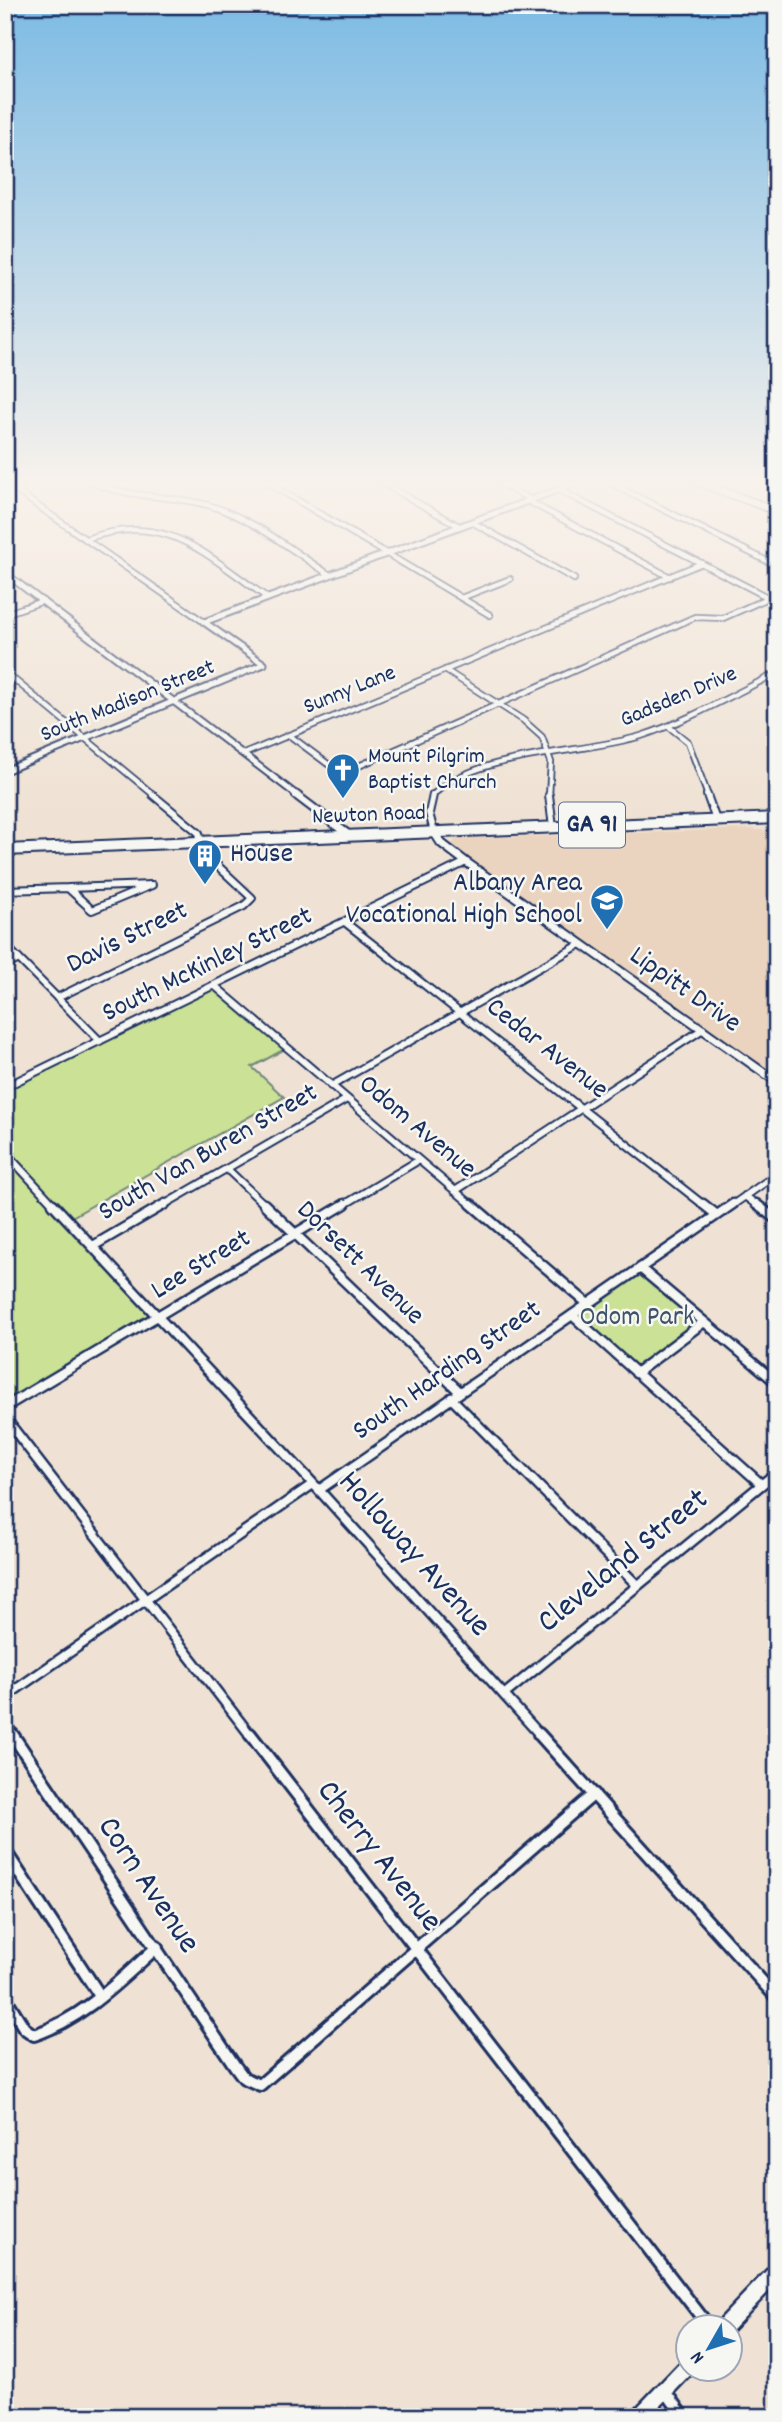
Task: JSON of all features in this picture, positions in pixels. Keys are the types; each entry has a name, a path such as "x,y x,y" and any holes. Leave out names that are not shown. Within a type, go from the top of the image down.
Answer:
{"main road":[{"name":"Newton Road","path":"5,850 777,818"},
{"path":"736,2314 777,2271"},
{"path":"639,2417 674,2380"}],"street":[{"path":"32,593 350,836"},
{"path":"163,593 204,622"},
{"path":"260,593 268,598"},
{"name":"South Madison Street","path":"204,622 281,593"},
{"path":"453,593 490,615"},
{"path":"461,598 474,593"},
{"name":"Sunny Lane","path":"244,754 631,593"},
{"path":"759,593 777,602"},
{"path":"289,735 331,766 344,771 695,617 723,618 768,598"},
{"path":"5,614 43,601"},
{"name":"South Madison Street","path":"5,771 264,664 204,622"},
{"path":"445,670 536,730 546,743 551,762 548,785 553,827"},
{"path":"5,672 199,833 201,843"},
{"name":"Gadsden Drive","path":"434,832 429,808 430,798 436,791 503,761 607,746 668,726 777,673"},
{"path":"668,726 688,742 716,820"},
{"name":"Lippitt Drive","path":"434,832 441,843 466,862 777,1082"},
{"name":"Davis Street","path":"57,998 244,906 253,898 203,852 201,843"},
{"name":"South McKinley Street","path":"5,1087 346,923 466,862"},
{"path":"5,890 152,885 92,910 68,888"},
{"name":"Cedar Avenue","path":"346,923 717,1215"},
{"name":"South Van Buren Street","path":"331,1086 581,944"},
{"path":"5,945 100,1041"},
{"path":"5,966 19,959"},
{"name":"Odom Avenue","path":"215,986 588,1304"},
{"path":"455,1191 703,1029"},
{"name":"South Van Buren Street","path":"93,1246 347,1099"},
{"name":"Holloway Avenue","path":"5,1152 505,1694 777,1998"},
{"name":"Lee Street","path":"5,1407 419,1160"},
{"name":"Dorsett Avenue","path":"227,1169 460,1392"},
{"name":"South Harding Street","path":"5,1697 460,1392 777,1174"},
{"path":"745,1196 777,1220"},
{"path":"639,1268 777,1383"},
{"path":"572,1315 761,1484"},
{"path":"636,1373 704,1322"},
{"path":"451,1398 638,1585"},
{"name":"Cherry Avenue","path":"5,1419 699,2314"},
{"name":"Cleveland Street","path":"505,1694 777,1472"},
{"name":"Corn Avenue","path":"5,1724 244,2078 260,2085 275,2074 416,1948"},
{"path":"416,1948 594,1794"},
{"path":"5,1851 100,1996"},
{"path":"5,1997 23,2028 34,2035 49,2032 72,2020 158,1947"},
{"path":"665,2389 684,2417"}],"shaded area":[{"path":"748,829 777,831 777,1079 452,845 455,839"}],"green space":[{"path":"214,988 285,1049 252,1067 284,1097 70,1218 5,1148 5,1089"},
{"path":"5,1157 152,1316 5,1404"},
{"name":"Odom Park","path":"639,1269 702,1322 636,1371 574,1315"}],"place":[{"name":"Mount Pilgrim Baptist Church","path":"343,800"},
{"name":"House","path":"205,886"},
{"name":"Albany Area Vocational High School","path":"607,931"}]}
